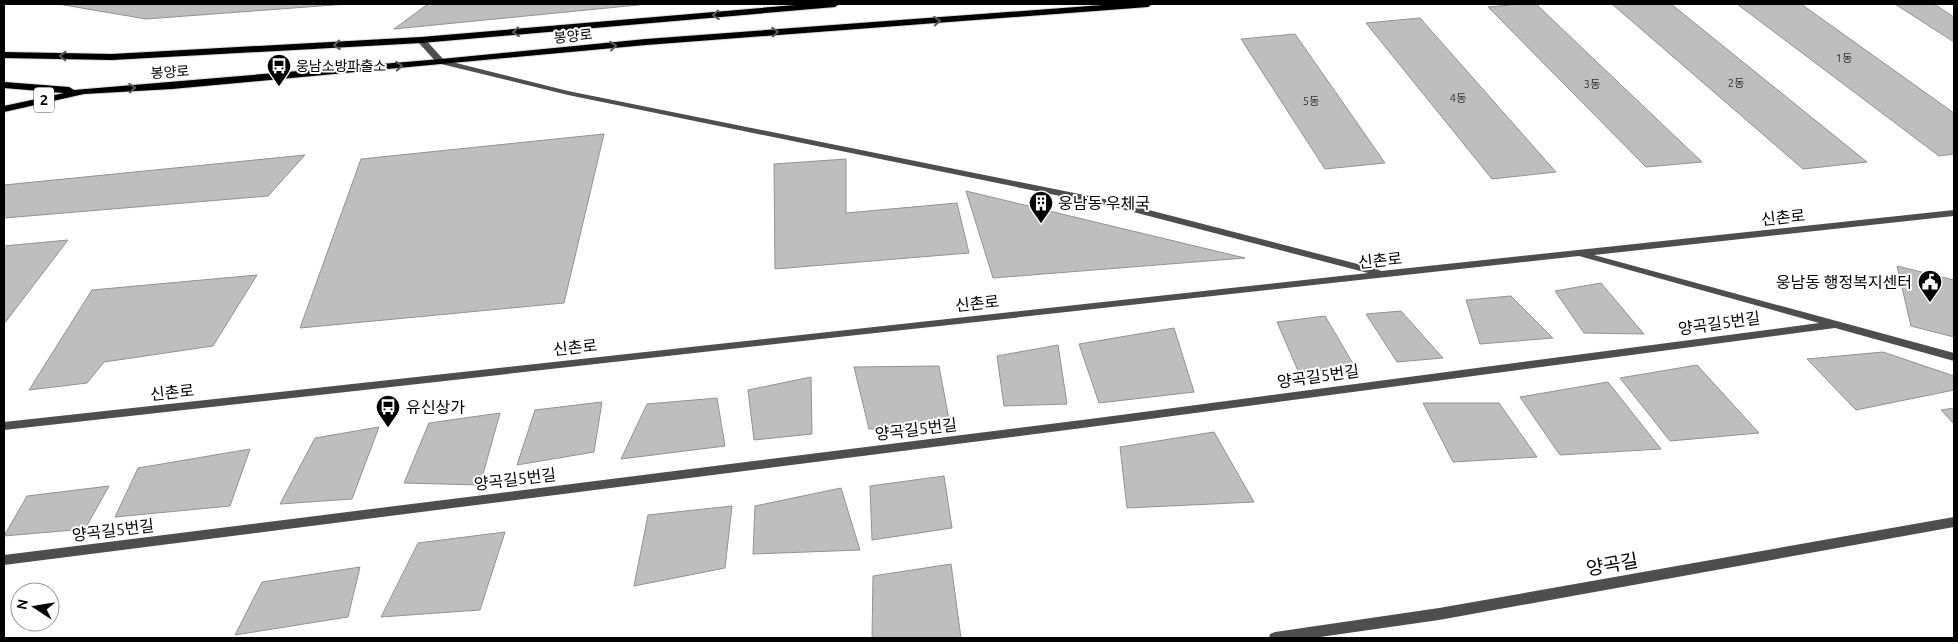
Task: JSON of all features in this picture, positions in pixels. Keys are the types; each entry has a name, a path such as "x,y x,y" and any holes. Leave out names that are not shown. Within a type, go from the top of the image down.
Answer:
{"main road":[{"name":"봉양로","path":"4,54 112,57 421,40 835,4"},
{"name":"봉양로","path":"4,109 84,91 172,86 646,42 1148,4"},
{"path":"4,85 84,91"}],"street":[{"path":"421,40 441,62 568,93 1114,204 1384,274"},
{"name":"신촌로","path":"4,426 1954,213"},
{"path":"1578,254 1954,357"},
{"name":"양곡길5번길","path":"4,560 1100,422 1833,324"},
{"name":"양곡길","path":"1275,638 1439,614 1954,522"}],"building":[{"path":"58,4 347,4 146,19"},
{"path":"428,4 648,4 394,29"},
{"path":"1536,4 1702,162 1646,167 1488,7"},
{"path":"1612,4 1671,4 1867,162 1803,169"},
{"path":"1737,4 1801,4 1954,113 1954,154 1939,156"},
{"path":"1895,4 1934,4 1954,17 1954,42"},
{"path":"1420,18 1556,172 1492,179 1366,23"},
{"path":"1295,34 1385,163 1325,169 1241,39"},
{"path":"604,134 564,303 300,328 361,159"},
{"path":"305,155 268,196 4,218 4,185"},
{"path":"846,159 846,213 957,203 969,253 775,269 774,164"},
{"name":"웅남동 우체국","path":"966,191 1245,258 993,278"},
{"path":"68,240 4,324 4,246"},
{"name":"웅남동 행정복지센터","path":"1897,266 1954,280 1954,337 1911,326"},
{"path":"257,275 213,346 104,362 87,383 29,390 92,290"},
{"path":"1601,283 1644,334 1584,333 1555,291"},
{"path":"1511,296 1553,338 1480,344 1466,300"},
{"path":"1401,311 1443,358 1397,362 1366,314"},
{"path":"1325,316 1355,367 1299,373 1277,322"},
{"path":"1174,328 1194,392 1099,403 1079,344"},
{"path":"1058,345 1067,404 1004,406 997,356"},
{"path":"1883,352 1954,376 1954,390 1856,410 1807,359"},
{"path":"1697,365 1759,433 1670,441 1620,378"},
{"path":"939,366 950,425 869,429 854,367"},
{"path":"811,377 812,434 754,440 748,390"},
{"path":"1608,382 1661,449 1560,455 1520,397"},
{"path":"717,398 725,446 621,459 647,404"},
{"path":"602,402 594,452 517,465 535,410"},
{"path":"1423,403 1499,403 1537,457 1453,462"},
{"path":"1954,408 1954,424 1941,410"},
{"path":"500,413 480,485 404,483 429,423"},
{"path":"379,427 352,499 280,504 315,438"},
{"path":"1214,432 1254,502 1127,508 1120,447"},
{"path":"250,449 230,506 115,517 138,468"},
{"path":"944,476 952,528 872,540 870,486"},
{"path":"109,486 85,529 4,536 27,496"},
{"path":"841,488 860,550 753,554 755,506"},
{"path":"732,506 725,568 634,586 648,515"},
{"path":"505,532 480,610 381,617 418,543"},
{"path":"951,564 961,638 872,638 873,576"},
{"path":"360,567 348,617 235,635 262,582"}],"place":[{"name":"웅남소방파출소","path":"279,87"},
{"name":"웅남동 우체국","path":"1041,224"},
{"name":"웅남동 행정복지센터","path":"1930,303"},
{"name":"유신상가","path":"388,428"}]}
